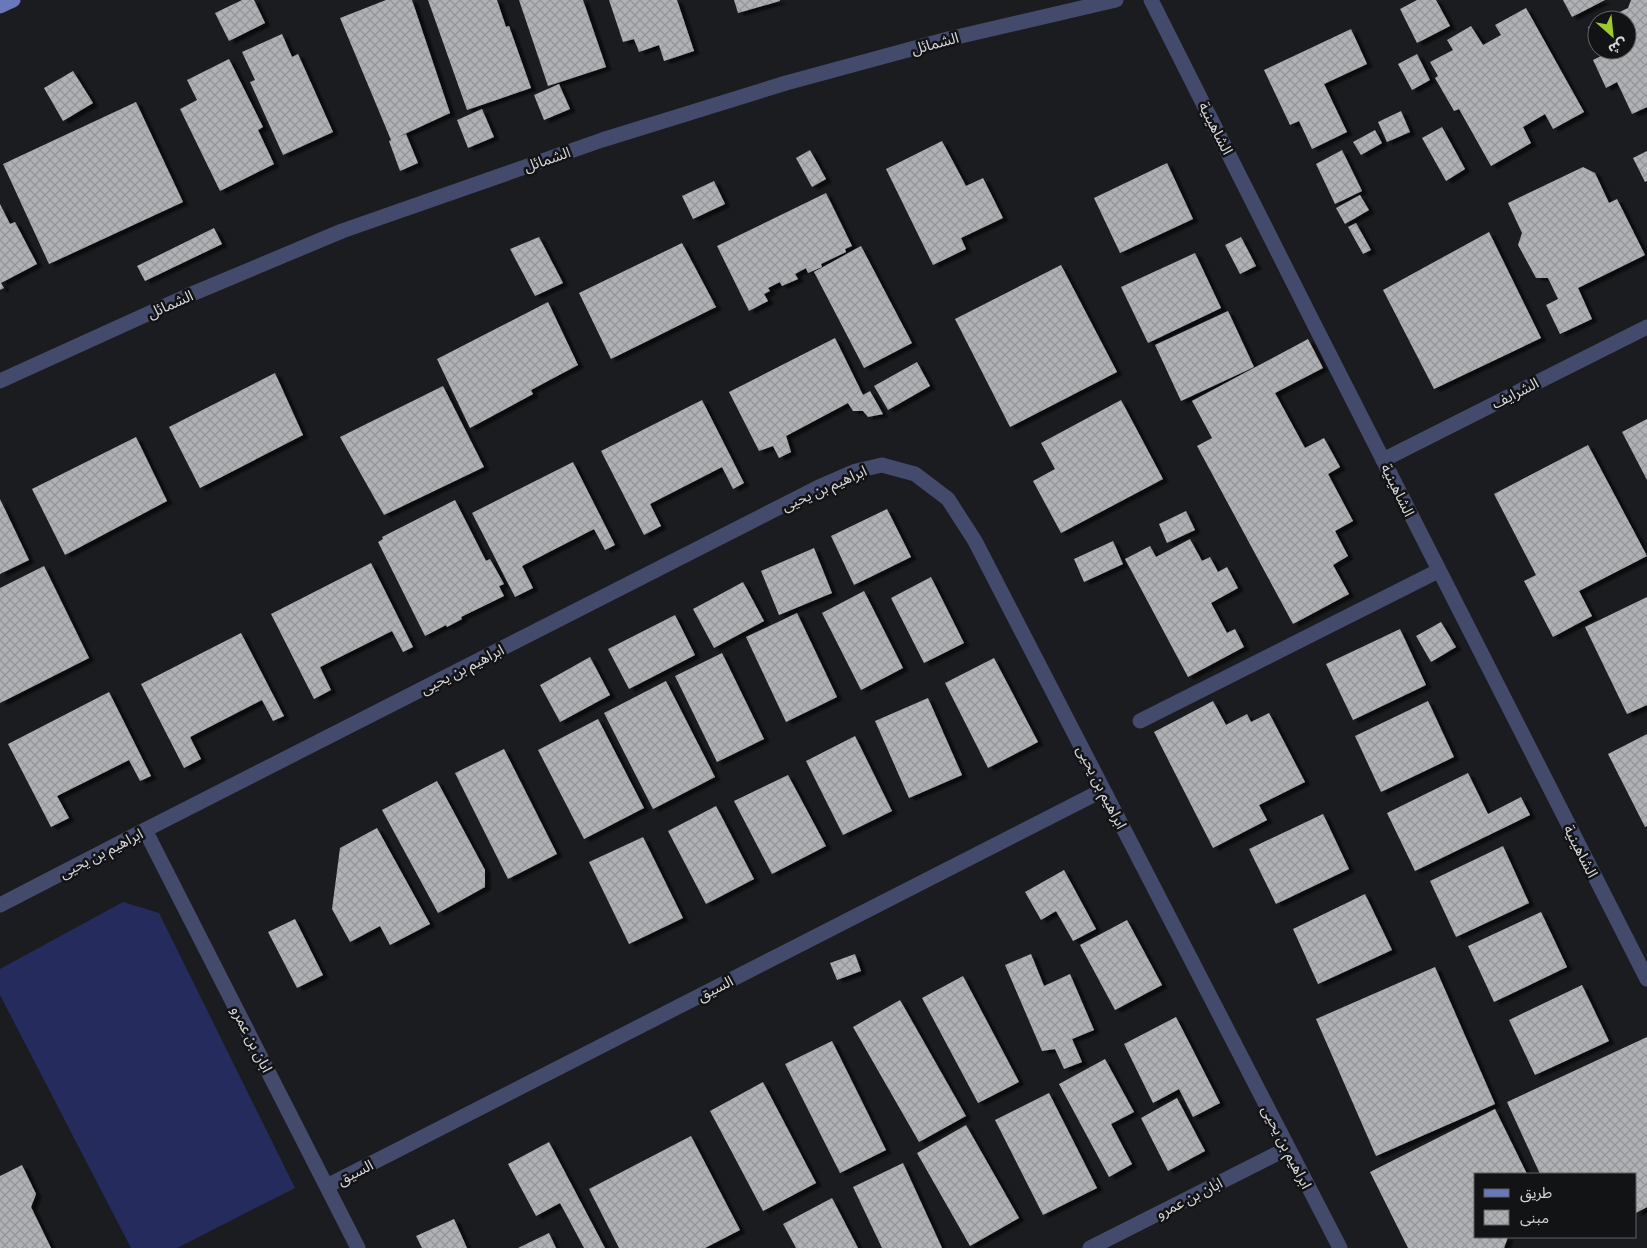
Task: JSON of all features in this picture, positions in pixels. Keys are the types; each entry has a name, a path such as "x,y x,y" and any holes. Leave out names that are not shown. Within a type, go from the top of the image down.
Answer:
{"main road":[{"path":"0,6 13,0"}],"street":[{"name":"الشمائل","path":"0,381 187,296 342,232 593,143 786,83 948,40 1116,0"},
{"name":"الشاهينية","path":"1151,0 1438,571 1647,979"},
{"name":"الشرايف","path":"1383,460 1647,327"},
{"name":"ابراهيم بن يحيى","path":"0,905 820,487 856,471 882,465 914,474 948,499 975,541 1340,1248"},
{"path":"1140,720 1438,571"},
{"name":"السيق","path":"327,1186 1103,790"},
{"name":"ابان بن عمرو","path":"145,830 358,1248"},
{"name":"ابان بن عمرو","path":"1090,1248 1288,1148"}],"shaded area":[{"path":"123,902 159,913 295,1188 177,1248 131,1248 0,995 0,969"}],"building":[{"path":"242,0 254,0 265,23 229,41 215,13"},
{"path":"386,0 412,0 450,113 396,138 406,134 418,163 400,171 389,141 391,140 340,18"},
{"path":"428,0 497,0 506,27 509,26 531,88 467,110"},
{"path":"519,0 583,0 606,67 548,86"},
{"path":"609,0 677,0 694,51 664,61 659,45 639,52 634,39 623,42"},
{"path":"734,0 780,0 780,1 738,13"},
{"path":"1417,0 1436,0 1450,26 1417,43 1400,9"},
{"path":"1563,0 1605,0 1572,17"},
{"path":"1631,0 1647,0 1647,107 1632,114 1617,82 1606,88 1593,60 1637,60 1637,10 1624,10 1628,8"},
{"path":"1526,8 1584,112 1553,129 1545,114 1523,127 1531,143 1491,166 1459,109 1454,111 1435,78 1438,76 1430,62 1453,50 1447,40 1471,26 1483,45 1501,35 1495,25"},
{"path":"1351,29 1367,64 1324,84 1347,132 1312,149 1299,121 1290,125 1264,70"},
{"path":"282,34 292,57 298,54 333,132 283,155 250,82 255,80 242,52"},
{"path":"1417,54 1430,80 1412,90 1398,64"},
{"path":"229,59 263,127 258,130 274,164 220,191 180,109 197,100 187,80"},
{"path":"73,71 93,103 63,121 44,88"},
{"path":"559,84 570,109 544,120 534,95"},
{"path":"136,102 183,202 49,264 3,164"},
{"path":"482,109 494,137 468,148 457,120"},
{"path":"1401,111 1410,132 1387,142 1378,122"},
{"path":"1442,127 1465,169 1446,181 1422,138"},
{"path":"1375,130 1382,143 1361,155 1353,142"},
{"path":"942,141 966,186 983,178 1003,218 961,238 966,249 933,265 886,169"},
{"path":"810,150 826,179 812,187 796,158"},
{"path":"1342,150 1362,191 1335,204 1316,164"},
{"path":"1647,151 1647,181 1645,182 1633,158"},
{"path":"1167,163 1193,219 1120,253 1094,198"},
{"path":"1583,167 1595,173 1609,203 1617,199 1645,255 1578,288 1592,319 1560,334 1546,305 1558,299 1548,278 1536,278 1518,245 1522,233 1508,203"},
{"path":"714,181 725,204 693,219 682,196"},
{"path":"826,193 852,246 845,249 846,252 821,264 822,267 808,273 806,268 795,274 798,279 782,286 780,282 768,288 770,291 764,294 768,301 749,311 717,246"},
{"path":"1360,195 1369,210 1345,224 1336,208"},
{"path":"0,204 10,224 15,222 37,264 1,283 4,288 0,290"},
{"path":"1356,223 1371,250 1363,254 1348,227"},
{"path":"214,228 222,244 145,281 137,266"},
{"path":"1489,232 1541,338 1434,389 1383,290"},
{"path":"539,237 563,283 535,296 510,249"},
{"path":"1241,237 1256,266 1240,274 1225,245"},
{"path":"682,243 716,307 611,359 579,293"},
{"path":"861,246 912,343 864,368 814,272"},
{"path":"1195,253 1221,308 1148,343 1121,287"},
{"path":"1061,265 1117,372 1010,427 955,319"},
{"path":"548,302 578,365 531,390 533,394 470,428 437,359"},
{"path":"1228,311 1254,367 1181,401 1155,345"},
{"path":"835,338 863,395 870,391 883,414 868,417 863,411 853,411 848,403 786,436 791,452 779,458 773,446 759,451 729,392"},
{"path":"1308,339 1323,368 1275,393 1305,448 1324,438 1340,467 1328,474 1353,521 1335,531 1348,556 1333,565 1349,594 1293,624 1197,446 1212,438 1192,401"},
{"path":"917,362 930,386 888,410 874,386"},
{"path":"275,373 303,435 200,488 169,427"},
{"path":"443,386 484,467 384,515 340,437"},
{"path":"702,400 744,483 733,489 722,467 650,504 661,526 644,535 601,451"},
{"path":"1121,400 1163,479 1061,533 1033,481 1055,469 1041,443"},
{"path":"1647,419 1647,480 1622,432"},
{"path":"136,437 167,501 65,555 32,489"},
{"path":"1588,445 1647,556 1579,591 1592,616 1553,637 1524,581 1536,575 1494,494"},
{"path":"573,462 615,545 605,550 594,529 522,566 533,588 515,597 472,513"},
{"path":"0,499 29,560 0,574"},
{"path":"455,500 486,561 490,559 504,584 499,586 504,596 461,617 462,619 447,627 446,625 425,636 378,542 383,539 382,537"},
{"path":"887,509 911,557 854,585 831,536"},
{"path":"1186,511 1195,530 1167,543 1159,524"},
{"path":"1190,539 1202,561 1210,557 1218,572 1227,567 1238,588 1211,603 1227,633 1235,629 1244,647 1188,677 1125,559 1150,546 1156,557"},
{"path":"1113,541 1123,564 1084,582 1074,559"},
{"path":"814,548 832,593 779,615 761,571"},
{"path":"371,563 413,647 403,652 392,631 320,667 331,690 314,699 271,614"},
{"path":"44,566 89,658 0,703 0,588"},
{"path":"931,577 964,643 924,663 891,598"},
{"path":"743,582 764,621 714,648 693,609"},
{"path":"864,591 903,668 861,690 822,613"},
{"path":"1647,597 1647,705 1627,714 1585,627"},
{"path":"797,613 837,697 786,722 746,637"},
{"path":"675,615 695,655 629,689 608,649"},
{"path":"1441,622 1456,647 1431,662 1416,636"},
{"path":"1400,629 1426,685 1353,720 1326,664"},
{"path":"241,633 284,716 273,721 262,700 190,737 201,759 184,768 141,684"},
{"path":"722,653 764,739 717,762 675,676"},
{"path":"590,657 610,695 560,722 540,685"},
{"path":"994,658 1038,742 988,768 945,683"},
{"path":"666,681 715,777 653,809 604,713"},
{"path":"109,692 151,776 140,781 129,760 57,796 69,818 51,827 8,744"},
{"path":"928,698 962,775 909,798 875,721"},
{"path":"1213,701 1226,725 1247,714 1251,722 1269,713 1305,782 1259,805 1267,820 1213,848 1154,732"},
{"path":"1428,701 1454,757 1381,792 1355,736"},
{"path":"598,719 644,808 584,839 538,750"},
{"path":"1647,734 1647,826 1645,827 1608,754"},
{"path":"855,736 892,811 843,835 806,761"},
{"path":"504,749 557,854 508,879 455,773"},
{"path":"1468,773 1488,814 1521,797 1530,815 1415,871 1387,813"},
{"path":"788,775 826,846 772,874 734,801"},
{"path":"437,781 485,870 485,887 438,913 382,810"},
{"path":"716,806 754,879 706,904 668,831"},
{"path":"1323,814 1349,869 1276,904 1249,849"},
{"path":"377,828 430,924 390,945 380,926 350,942 332,909 340,848"},
{"path":"643,837 683,918 629,944 589,862"},
{"path":"1503,846 1529,903 1456,937 1430,881"},
{"path":"1064,870 1096,929 1073,941 1056,911 1041,920 1025,892"},
{"path":"1365,894 1392,950 1318,984 1293,929"},
{"path":"1541,912 1567,967 1494,1002 1468,946"},
{"path":"295,919 323,975 297,988 268,932"},
{"path":"1127,920 1162,985 1115,1010 1080,945"},
{"path":"855,954 861,971 837,980 830,963"},
{"path":"1031,954 1044,986 1070,974 1094,1030 1072,1039 1082,1062 1064,1069 1055,1049 1042,1051 1005,965"},
{"path":"1435,967 1495,1104 1376,1156 1316,1019"},
{"path":"963,976 1019,1082 978,1103 922,998"},
{"path":"1582,985 1609,1041 1535,1075 1509,1020"},
{"path":"900,1000 966,1116 919,1142 853,1027"},
{"path":"1176,1017 1220,1103 1193,1117 1179,1089 1153,1103 1124,1044"},
{"path":"1647,1037 1647,1207 1637,1212 1637,1173 1540,1173 1507,1102"},
{"path":"832,1041 886,1150 840,1173 785,1064"},
{"path":"1105,1059 1134,1112 1111,1124 1132,1164 1109,1177 1059,1084"},
{"path":"763,1082 816,1183 763,1211 710,1111"},
{"path":"1049,1093 1097,1188 1043,1215 995,1120"},
{"path":"1177,1098 1205,1151 1168,1171 1141,1118"},
{"path":"1495,1109 1527,1173 1474,1173 1474,1238 1508,1238 1504,1248 1408,1248 1370,1172"},
{"path":"966,1125 1019,1218 970,1246 917,1153"},
{"path":"691,1136 740,1230 705,1248 619,1248 589,1189"},
{"path":"549,1142 605,1248 584,1248 560,1203 536,1216 508,1164"},
{"path":"903,1163 942,1248 882,1248 853,1187"},
{"path":"22,1165 36,1194 31,1207 51,1248 0,1248 0,1176"},
{"path":"832,1198 858,1248 796,1248 783,1224"},
{"path":"454,1219 467,1248 422,1248 416,1236"},
{"path":"549,1233 556,1248 518,1248"}]}
